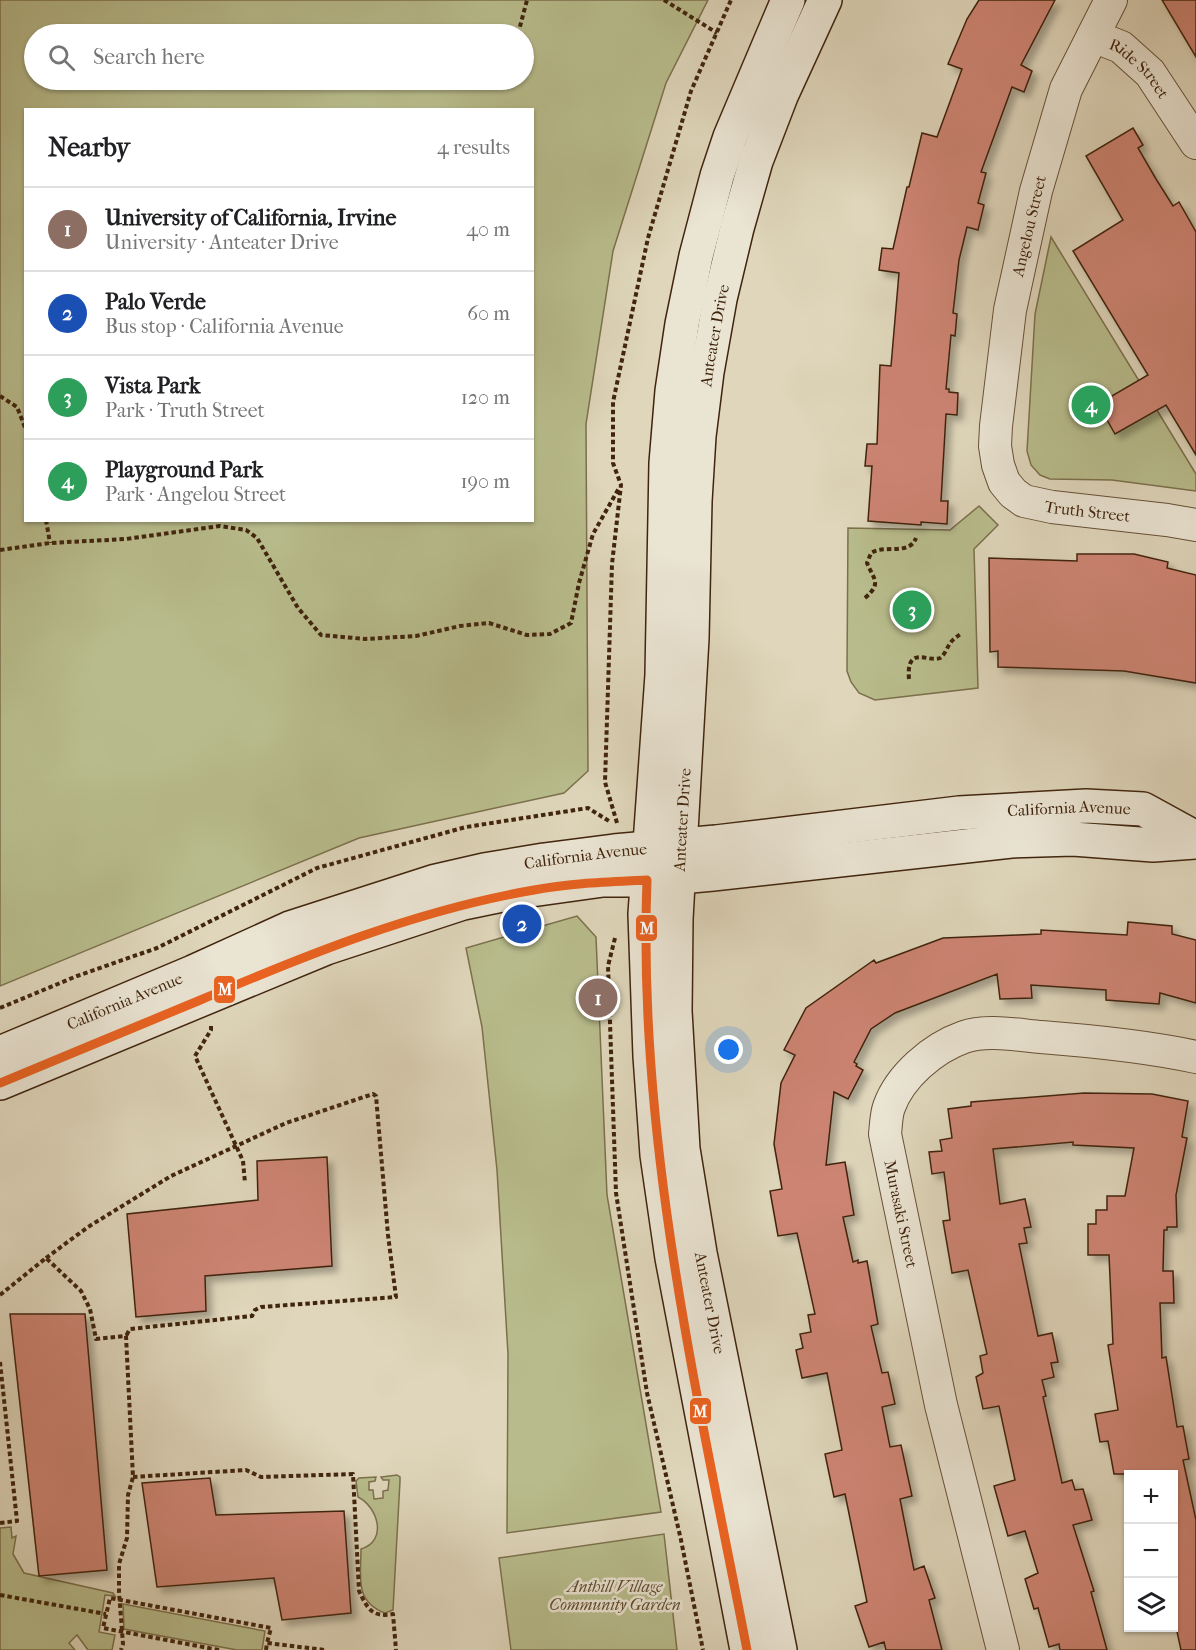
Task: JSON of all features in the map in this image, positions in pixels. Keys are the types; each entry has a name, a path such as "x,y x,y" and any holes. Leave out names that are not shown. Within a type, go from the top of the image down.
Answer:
{"main road":[{"name":"Anteater Drive","path":"780,1650 700,1253 683,1149 663,863 654,807 662,675 666,463 672,391 682,324 696,256 717,176 734,127 788,0"},
{"name":"Anteater Drive","path":"747,1650 663,1206 650,1056 645,914 663,863 692,638 699,436 720,299 756,161 781,96 825,0"},
{"name":"California Avenue","path":"0,1083 326,948 463,903 517,892 603,880 663,863 959,813 1086,806 1143,809 1196,840"},
{"name":"California Avenue","path":"0,1053 193,972 290,928 436,881 544,860 663,863"}],"street":[{"name":"Angelou Street","path":"998,465 995,446 1000,392 1010,310 1021,250 1066,89 1111,0"},
{"name":"Ride Street","path":"1093,36 1121,47 1150,73 1196,143"},
{"name":"Truth Street","path":"998,465 1004,482 1024,501 1052,507 1196,525"},
{"name":"Murasaki Street","path":"1003,1650 941,1405 885,1134 888,1109 897,1090 914,1071 936,1051 965,1036 1000,1033 1072,1039 1164,1050 1196,1057"}],"path":[{"path":"521,24 527,0"},
{"path":"663,0 717,33"},
{"path":"618,826 605,782 612,564 621,485 613,463 613,402 651,226 691,91 731,0"},
{"path":"0,396 17,407 24,425"},
{"path":"0,550 50,543 126,539 220,526 246,530 257,538 298,608 321,635 365,639 416,636 460,626 489,623 527,635 550,634 571,623 579,582 593,534 621,485"},
{"path":"46,522 50,543"},
{"path":"865,598 873,591 875,584 873,573 867,563 871,553 883,548 909,547 914,544 916,538"},
{"path":"909,679 910,665 914,660 924,656 938,659 942,657 951,642 962,633"},
{"path":"617,931 608,966 616,1193 647,1393 681,1540 703,1650"},
{"path":"207,1017 211,1030 195,1056 243,1161 245,1183"},
{"path":"0,1295 88,1227 171,1176 286,1123 373,1094 376,1095 388,1235 396,1297 261,1307 255,1310 252,1316 130,1329 126,1336 134,1477 128,1495 127,1538 119,1564 119,1601 123,1644 121,1650"},
{"path":"46,1258 81,1291 90,1309 96,1339 126,1336"},
{"path":"0,1362 17,1521 0,1523"},
{"path":"134,1477 246,1470 261,1477 353,1474 359,1591 367,1608 382,1616 393,1614 396,1650"},
{"path":"0,1595 106,1614"},
{"path":"219,1650 103,1628 110,1598 271,1628 266,1650"},
{"path":"267,1643 325,1650"}],"green space":[{"path":"0,0 708,0 666,83 613,251 586,424 588,771 564,793 359,838 0,986"},
{"path":"1051,237 1196,474 1196,491 1112,480 1050,479 1040,475 1031,465 1027,451 1035,314"},
{"path":"979,506 998,525 974,549 978,688 875,700 859,693 847,671 848,528 950,530"},
{"path":"577,916 596,937 607,1195 661,1512 507,1533 508,1354 497,1170 482,1027 466,948"},
{"path":"397,1475 400,1481 393,1610 385,1613 368,1602 361,1587 361,1549 375,1539 377,1524 371,1508 358,1497 356,1481 359,1478 376,1477 375,1481 369,1482 369,1490 373,1490 374,1499 383,1498 383,1491 388,1490 389,1480 383,1480 381,1477"},
{"path":"11,1527 12,1538 16,1536 13,1554 24,1573 113,1593 115,1596 105,1595 99,1632 115,1635 112,1650 88,1650 77,1635 69,1643 75,1650 0,1650 0,1528"},
{"name":"Anthill Village Community Garden","path":"664,1534 677,1650 511,1650 499,1558"},
{"path":"123,1604 265,1631 262,1650 237,1650 124,1629"}],"building":[{"path":"979,0 1055,0 1021,65 1032,71 1024,92 1012,87 981,172 986,173 978,203 984,205 978,230 967,227 959,260 953,313 957,314 955,336 951,335 946,389 949,389 949,392 958,393 957,415 946,414 941,501 948,501 947,524 921,522 921,525 868,521 872,466 865,466 867,444 877,444 880,365 891,366 899,273 879,270 882,248 893,249 922,133 937,137 962,69 948,64 967,19"},
{"path":"1162,0 1196,0 1196,57"},
{"path":"1133,128 1143,145 1138,148 1156,179 1173,206 1179,202 1196,232 1196,455 1166,405 1115,434 1098,404 1148,375 1073,251 1123,220 1086,156"},
{"path":"1077,554 1134,554 1168,562 1167,568 1196,575 1196,683 1124,671 998,667 998,651 990,652 989,558 1077,561"},
{"path":"1128,922 1172,926 1172,934 1196,940 1196,1003 1160,993 1159,1004 1106,1000 1106,990 1031,985 1032,998 1000,999 997,974 895,1013 871,1029 854,1062 863,1070 848,1099 834,1092 826,1165 845,1162 854,1215 843,1217 853,1262 867,1261 878,1324 871,1326 882,1373 888,1372 895,1404 882,1407 890,1447 901,1445 912,1496 900,1499 914,1570 924,1566 935,1598 929,1600 942,1650 886,1650 884,1642 869,1647 855,1606 867,1602 845,1494 834,1497 825,1454 842,1450 827,1373 802,1378 796,1350 803,1348 800,1334 811,1332 808,1315 815,1314 797,1233 778,1236 770,1191 782,1189 774,1144 781,1083 795,1055 784,1050 806,1008 874,960 876,963 943,938 1041,934 1041,930 1127,935"},
{"path":"1084,1093 1152,1094 1188,1101 1182,1137 1187,1138 1176,1195 1177,1227 1167,1227 1167,1230 1164,1230 1163,1271 1173,1271 1174,1303 1160,1303 1162,1358 1166,1357 1177,1427 1183,1426 1189,1459 1183,1460 1196,1520 1196,1650 1181,1650 1177,1632 1178,1470 1124,1470 1124,1474 1114,1474 1108,1441 1100,1442 1095,1414 1118,1410 1108,1345 1113,1344 1109,1255 1088,1255 1088,1224 1096,1224 1096,1210 1107,1210 1107,1196 1125,1196 1134,1148 1073,1145 1073,1142 993,1149 1000,1204 1025,1199 1031,1227 1024,1228 1027,1243 1019,1244 1038,1336 1052,1333 1058,1362 1051,1363 1054,1377 1042,1380 1046,1396 1043,1397 1062,1483 1072,1480 1075,1490 1083,1489 1092,1520 1073,1525 1094,1591 1091,1592 1107,1650 1060,1650 1059,1644 1049,1647 1038,1608 1034,1609 1025,1579 1038,1573 1025,1531 1008,1536 994,1486 1015,1480 999,1406 983,1409 976,1377 983,1373 980,1356 987,1354 968,1270 952,1273 943,1221 950,1220 944,1172 932,1174 929,1152 942,1151 940,1140 952,1138 948,1109 971,1106 971,1102"},
{"path":"327,1157 332,1266 205,1276 206,1311 136,1317 127,1214 258,1200 257,1161"},
{"path":"10,1314 85,1314 107,1570 39,1576"},
{"path":"210,1478 216,1515 344,1511 351,1613 282,1620 274,1578 157,1587 142,1483"}],"transit line":[{"name":"M","path":"0,1083 280,967 405,922 447,909 534,890 576,884 647,880 646,978 661,1171 691,1364 747,1650"}],"place":[{"name":"Playground Park","path":"1091,405"},
{"name":"Vista Park","path":"912,610"},
{"name":"Palo Verde","path":"522,924"},
{"name":"University of California, Irvine","path":"598,998"}]}
